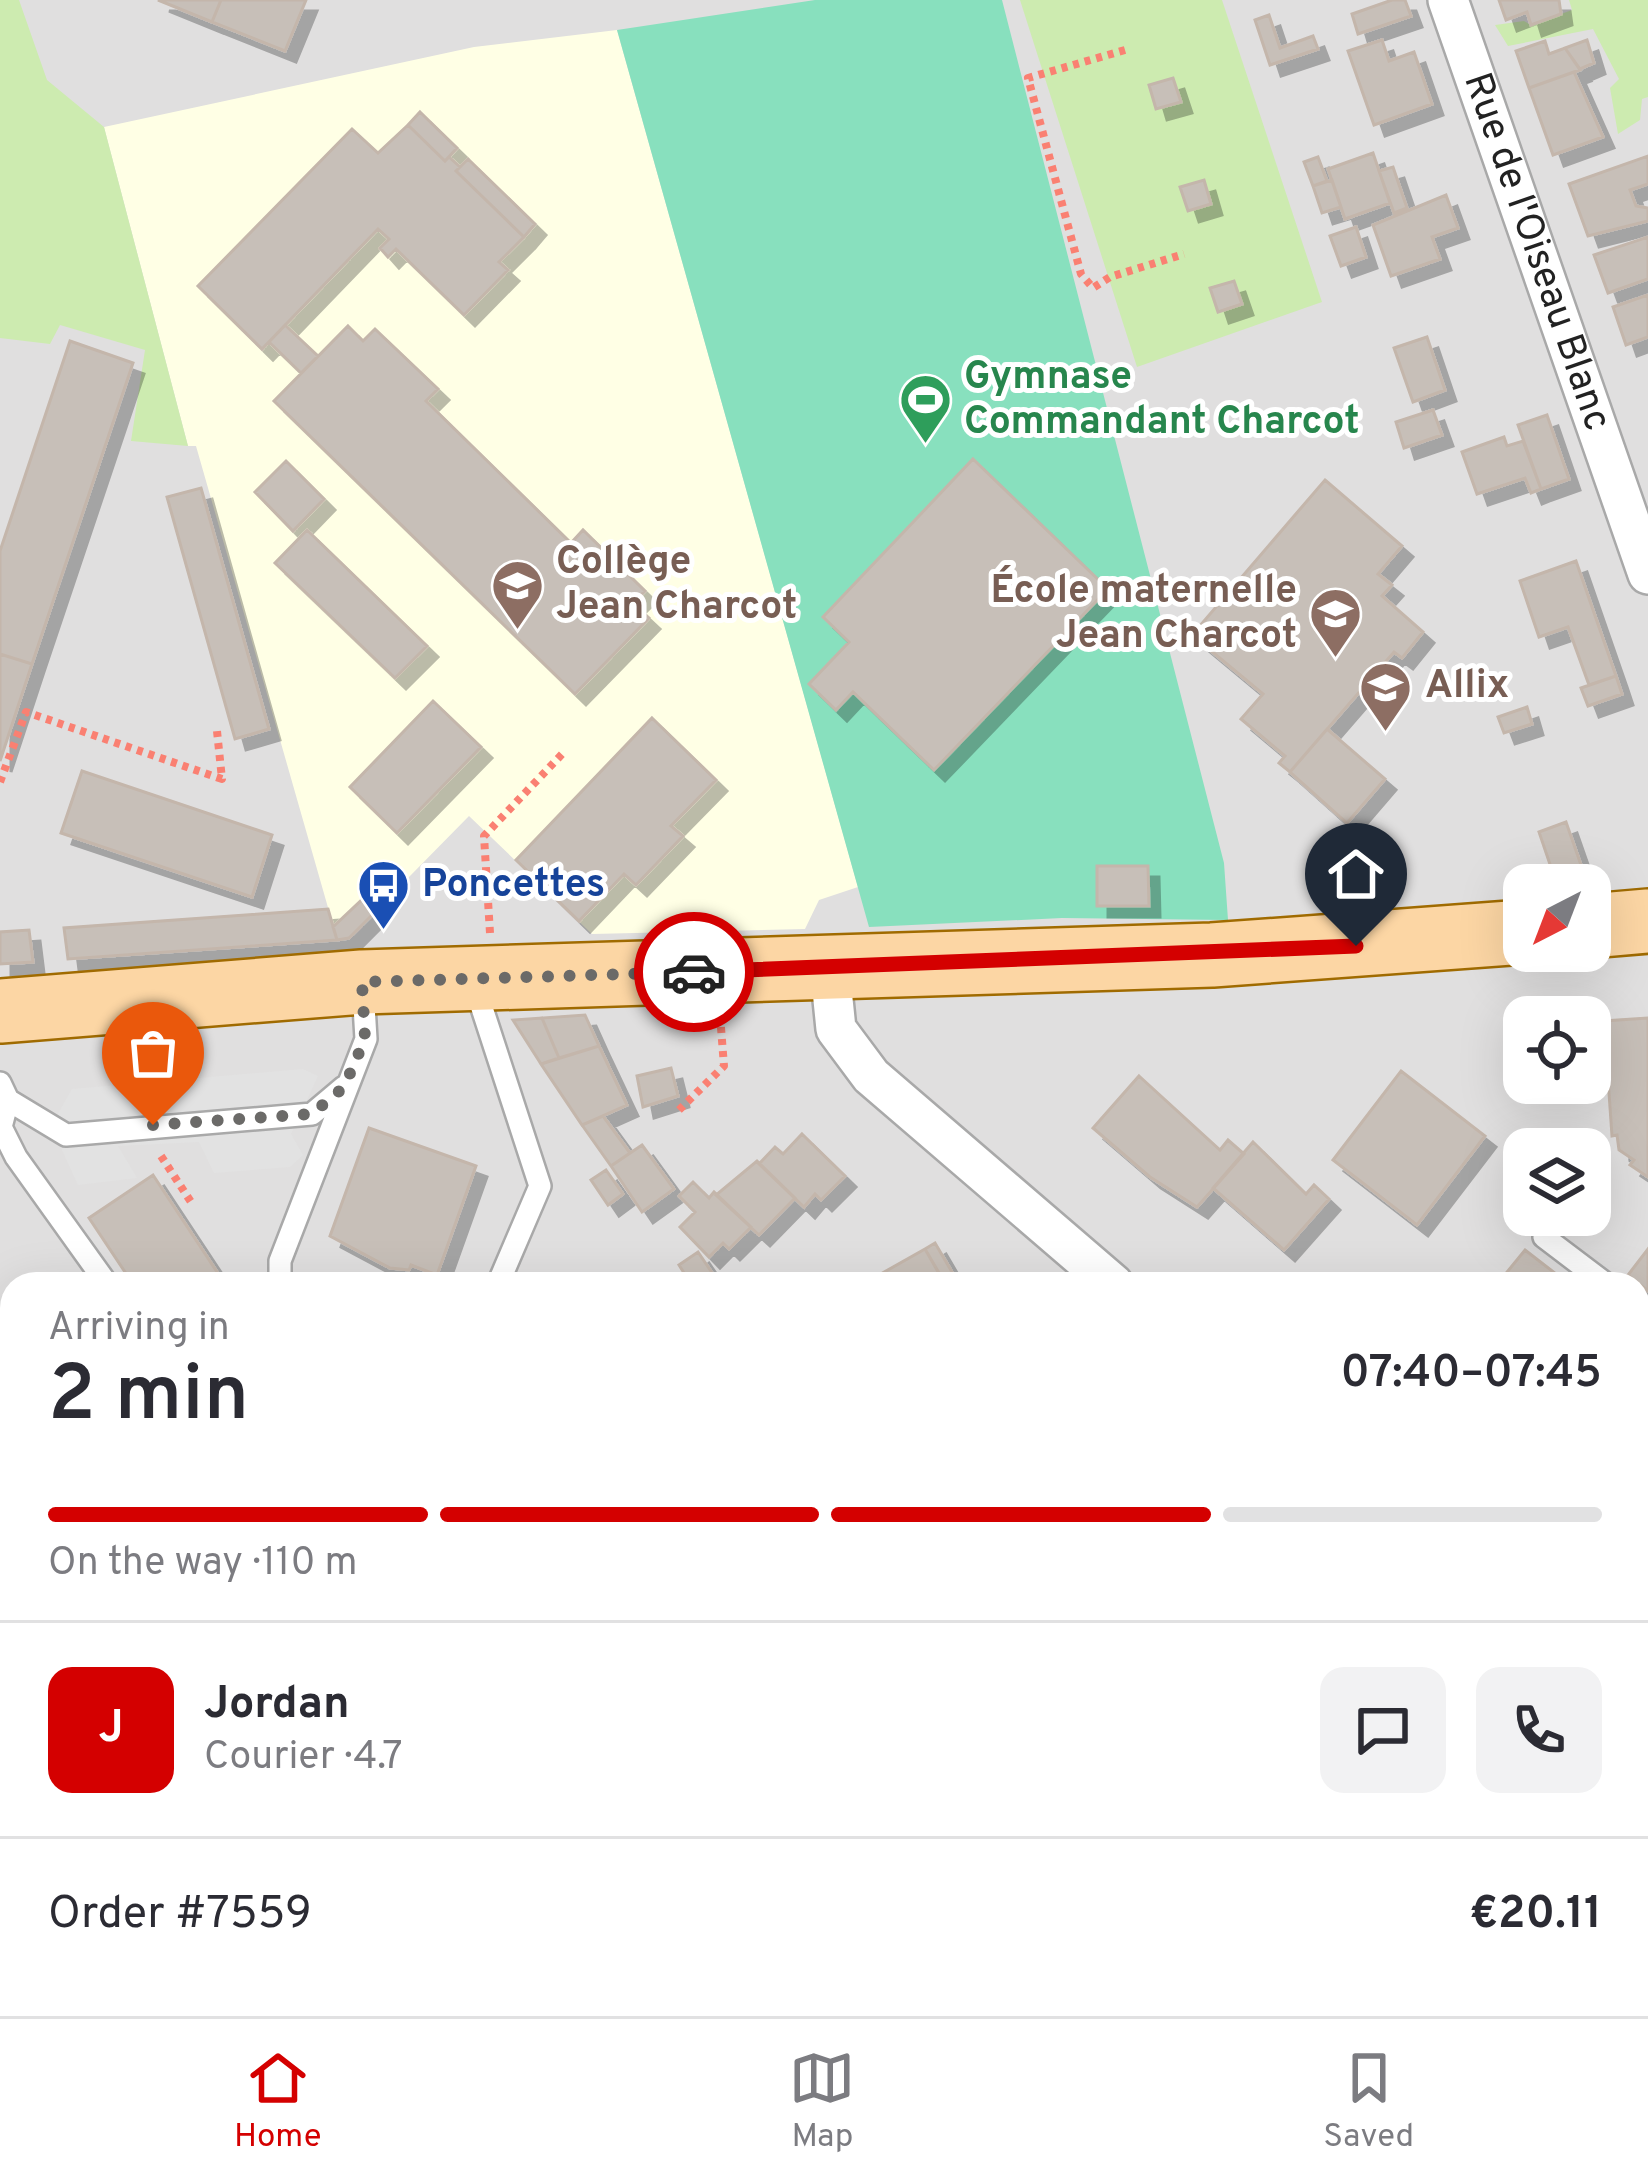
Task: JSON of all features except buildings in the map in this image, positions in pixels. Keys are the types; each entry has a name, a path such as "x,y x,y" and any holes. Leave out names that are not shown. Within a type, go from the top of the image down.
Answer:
{"main road":[{"path":"1611,924 1648,921"},
{"path":"0,1011 362,982 484,959 830,970 1287,952 1503,934"}],"street":[{"name":"Rue de l'Oiseau Blanc","path":"1448,0 1648,574"},
{"path":"830,970 836,1029 871,1076 1100,1272"}],"lane":[{"path":"484,959 481,1005 540,1186 503,1272"},
{"path":"280,1272 280,1261 365,1039 362,982"},
{"path":"98,1272 16,1157 1,1127 4,1092 66,1135 312,1114 344,1087"},
{"path":"1544,1237 1590,1272"}],"path":[{"path":"1125,50 1028,78 1082,274 1093,288 1110,277 1184,254"},
{"path":"0,782 26,712 222,779 217,731"},
{"path":"484,959 484,836 565,751"},
{"path":"679,1109 724,1066 720,1008"}],"shaded area":[{"path":"0,0 1648,0 1648,1272 0,1272"},
{"name":"Collège Jean Charcot","path":"617,30 858,887 819,900 805,929 592,934 469,816 349,938 337,939 196,446 188,446 104,127 474,47"},
{"path":"303,1069 318,1076 291,1134 303,1155 290,1167 214,1173 199,1142 118,1146 137,1178 78,1185 51,1126 72,1089"}],"green space":[{"path":"0,0 19,0 47,80 104,127 188,446 131,441 145,350 60,325 50,344 0,338"},
{"name":"Gymnase Commandant Charcot","path":"815,0 1002,0 1224,863 1228,920 1062,918 869,927 617,30"},
{"path":"1020,0 1222,0 1322,302 1137,367"},
{"path":"1569,0 1648,0 1648,97 1642,99 1640,120 1618,134 1610,88 1619,79 1593,29 1508,46 1495,25 1524,21 1531,25 1572,10"}],"way so far":[{"path":"153,1125 312,1114 344,1087 365,1039 362,982 694,972"}],"place":[{"name":"Gymnase Commandant Charcot","path":"925,446"},
{"name":"Collège Jean Charcot","path":"517,631"},
{"name":"École maternelle Jean Charcot","path":"1336,660"},
{"name":"Allix","path":"1386,733"},
{"name":"Poncettes","path":"383,932"}],"route":[{"path":"694,972 1356,946"}]}
